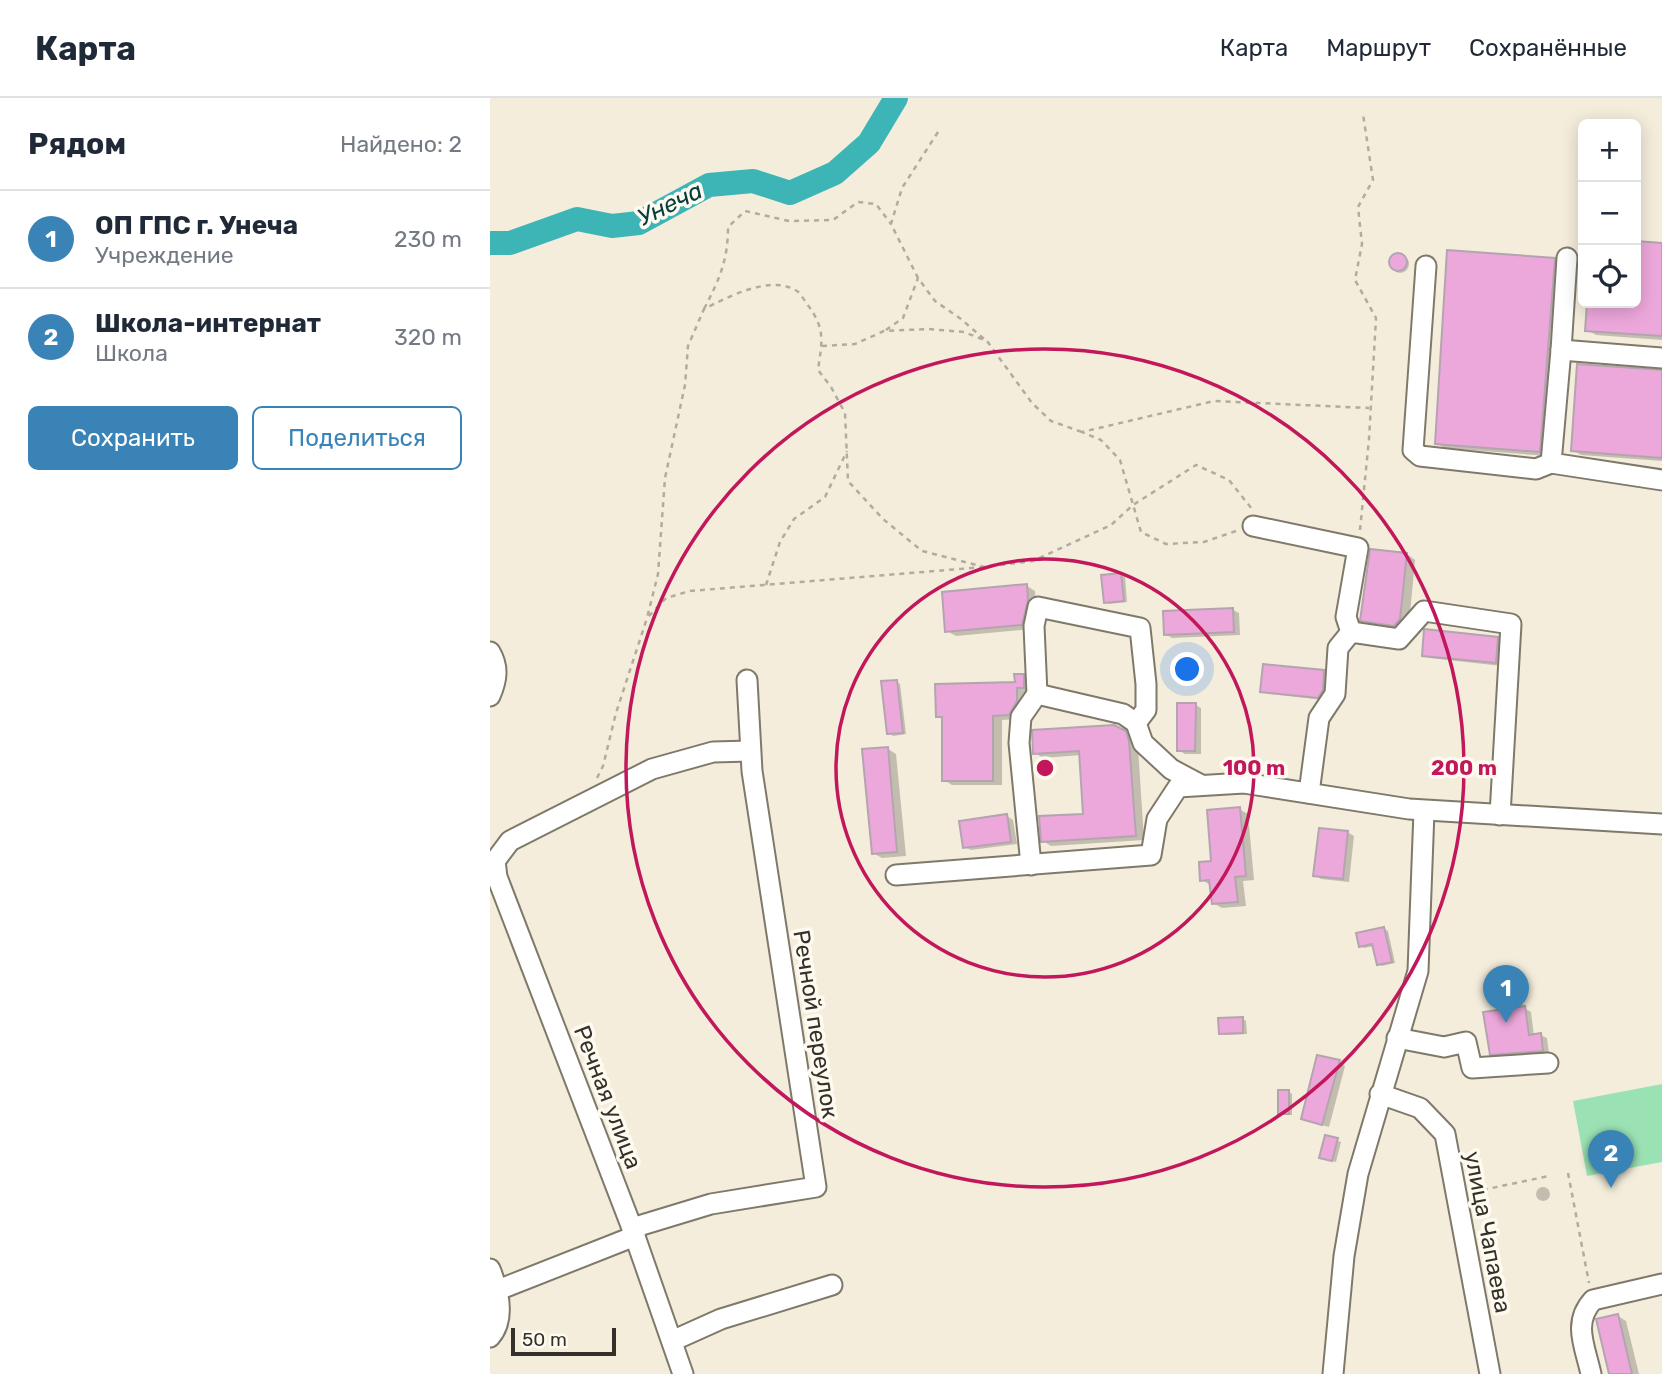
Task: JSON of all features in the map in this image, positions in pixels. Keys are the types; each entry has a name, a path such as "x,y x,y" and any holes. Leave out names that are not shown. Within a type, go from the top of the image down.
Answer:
{"street":[{"path":"1552,463 1567,258"},
{"path":"1426,266 1413,450 1420,456 1536,469 1552,463 1662,480"},
{"path":"1561,350 1662,358"},
{"path":"1253,526 1357,548 1346,617 1350,632"},
{"path":"1031,864 1019,743 1021,718 1037,694 1034,626 1038,607 1140,628 1146,710 1136,723"},
{"path":"1350,632 1399,639 1424,611 1511,624 1500,815"},
{"path":"1309,793 1319,718 1335,694 1338,648 1350,632"},
{"path":"490,652 496,662 496,683 490,696"},
{"name":"Речной переулок","path":"633,1232 711,1203 816,1187 750,751 747,680"},
{"path":"1037,694 1123,714 1136,723 1143,743 1171,769 1202,785"},
{"path":"583,804 652,769 713,752 750,751"},
{"path":"896,875 1151,855 1157,819 1178,787 1202,785 1244,783 1423,811 1662,824"},
{"name":"Речная улица","path":"583,804 510,841 493,860 497,877 633,1232 673,1341 682,1374"},
{"path":"1333,1374 1346,1242 1358,1174 1418,971 1423,811"},
{"path":"1397,1038 1444,1047 1466,1042 1472,1068 1548,1063"},
{"name":"улица Чапаева","path":"1380,1094 1420,1108 1445,1134 1490,1374"},
{"path":"494,1289 633,1232"},
{"path":"490,1269 499,1310 494,1332 490,1337"},
{"path":"1591,1374 1580,1324 1586,1308 1593,1300 1662,1283"},
{"path":"673,1341 721,1318 832,1285"}],"path":[{"path":"1357,548 1366,478 1376,318 1355,280 1362,244 1358,207 1373,180 1363,114"},
{"path":"891,224 902,188 938,132"},
{"path":"583,804 603,766 616,713 658,575 664,478 685,385 688,346 721,275 728,250 728,227 745,211 789,221 833,220 858,202 876,204 891,224 918,278 935,301 987,341 1032,403 1051,421 1101,440 1120,460 1133,505 1141,532 1166,544 1204,542 1253,526 1252,506 1229,480 1196,465 1133,505 1111,525 1033,561 690,591 666,598 647,618"},
{"path":"821,346 855,344 884,331 903,318 918,278"},
{"path":"704,309 742,290 776,285 797,291 817,317 823,335 818,370 845,413 848,481 883,519 922,551 984,567"},
{"path":"884,331 928,328 964,332 987,341"},
{"path":"1082,432 1214,401 1369,408"},
{"path":"766,585 780,542 794,519 825,497 848,451"},
{"path":"1568,1173 1593,1300"},
{"path":"1457,1196 1549,1176"}],"green space":[{"path":"1662,1084 1662,1162 1587,1176 1573,1101"}],"building":[{"path":"1641,241 1662,243 1662,336 1585,331 1587,308 1641,308"},
{"path":"1447,250 1555,258 1540,452 1435,444"},
{"path":"1394,253 1402,253 1407,262 1405,269 1394,271 1389,266 1389,258"},
{"path":"1577,364 1662,370 1662,458 1571,451"},
{"path":"1370,549 1407,553 1400,619 1394,626 1360,621"},
{"path":"1121,573 1124,601 1104,603 1101,575"},
{"path":"1027,584 1028,600 1022,625 945,632 942,592"},
{"path":"1233,608 1234,632 1164,635 1163,611"},
{"path":"1424,629 1498,637 1496,663 1422,656"},
{"path":"1263,664 1324,670 1323,690 1318,698 1260,692"},
{"path":"1014,674 1024,674 1024,688 1017,688 1017,701 1009,715 993,716 993,781 942,781 942,717 936,717 935,684 1015,682"},
{"path":"897,680 903,733 887,734 881,681"},
{"path":"1177,703 1196,703 1195,751 1177,751"},
{"path":"1114,725 1126,731 1129,741 1136,836 1041,842 1039,816 1083,814 1079,751 1033,754 1032,730"},
{"path":"888,747 897,852 872,854 862,749"},
{"path":"1240,807 1246,876 1235,877 1238,902 1212,904 1209,880 1200,881 1199,862 1211,861 1207,810"},
{"path":"1007,814 1011,842 963,848 959,821"},
{"path":"1319,828 1348,831 1343,879 1313,876"},
{"path":"1384,927 1392,962 1377,965 1372,944 1359,947 1356,933"},
{"path":"1525,1006 1529,1035 1541,1033 1543,1051 1490,1055 1483,1012"},
{"path":"1243,1017 1243,1033 1219,1034 1218,1018"},
{"path":"1317,1055 1340,1060 1322,1125 1301,1119"},
{"path":"1278,1090 1289,1090 1289,1114 1278,1114"},
{"path":"1325,1135 1338,1138 1332,1161 1319,1158"},
{"path":"1618,1314 1632,1374 1609,1374 1596,1319"}],"waterway":[{"name":"Унеча","path":"490,243 510,243 577,219 612,226 639,223 709,185 753,181 790,193 835,173 869,143 896,98"}],"place":[{"name":"ОП ГПС г. Унеча","path":"1506,1023"},
{"name":"Школа-интернат","path":"1611,1188"}]}
